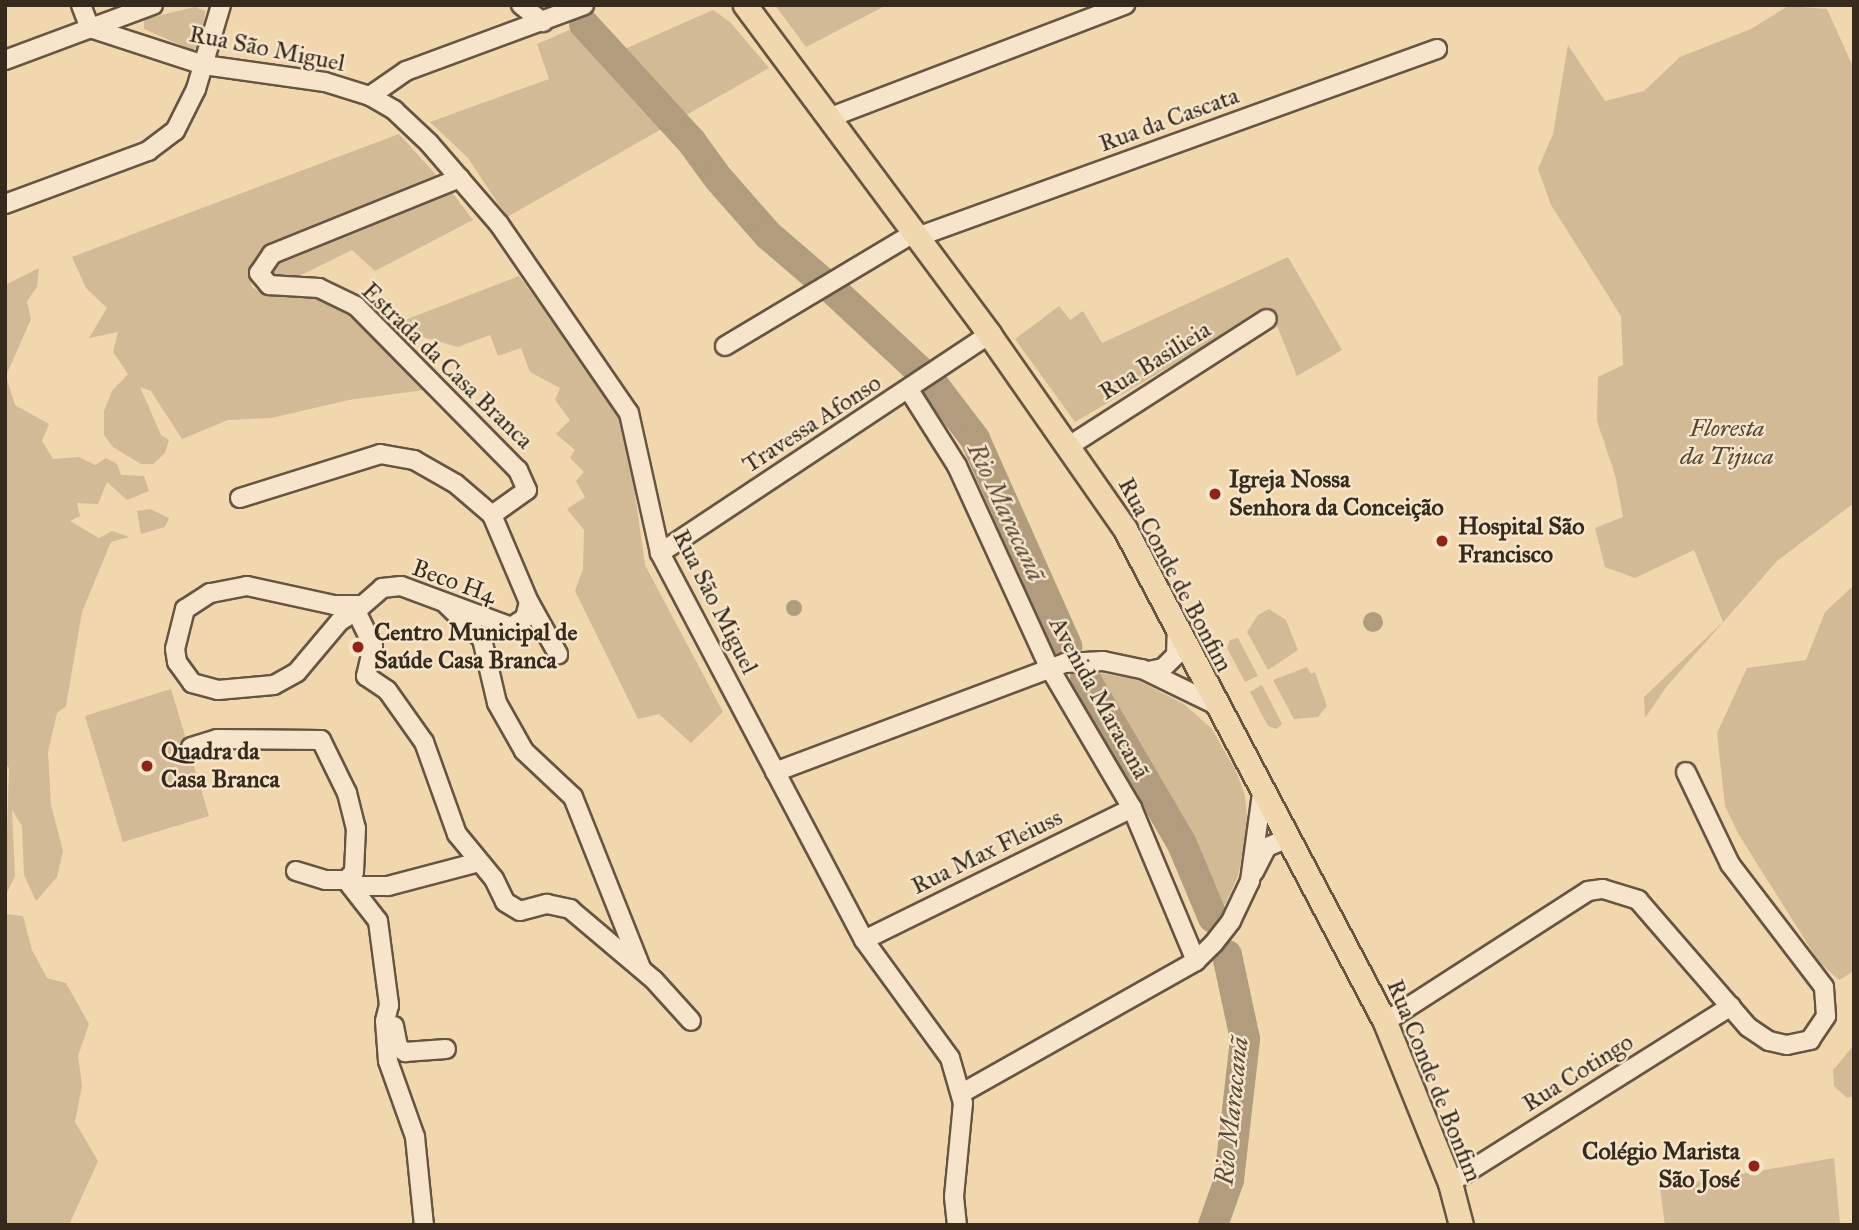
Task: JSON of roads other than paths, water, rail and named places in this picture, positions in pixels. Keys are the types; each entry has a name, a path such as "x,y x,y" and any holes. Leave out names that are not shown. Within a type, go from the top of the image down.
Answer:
{"main road":[{"name":"Rua Conde de Bonfim","path":"746,5 989,334 1125,529 1176,624 1214,704 1385,1022 1450,1183 1461,1225"}],"street":[{"path":"81,5 90,28"},
{"path":"5,60 153,5"},
{"path":"5,204 148,151 175,131 204,65 221,5"},
{"path":"521,5 550,19"},
{"path":"831,117 1125,5"},
{"path":"370,96 406,71 583,6"},
{"name":"Rua São Miguel","path":"90,28 204,65 325,82 370,96 394,110 460,178 499,224 629,413 660,553 864,940 884,974 941,1042 962,1093 954,1197 957,1225"},
{"name":"Rua da Cascata","path":"725,346 916,235 1437,49"},
{"name":"Estrada da Casa Branca","path":"460,178 272,254 259,272 269,285 319,288 356,306 519,470 527,490 492,515"},
{"name":"Rua Basilieia","path":"1069,446 1267,319"},
{"name":"Travessa Afonso","path":"660,553 989,334"},
{"name":"Avenida Maracanã","path":"914,386 1132,808 1196,961"},
{"path":"240,498 380,454 414,460 456,484 492,515 529,602 558,654"},
{"name":"Beco H4","path":"358,608 247,586 210,593 185,609 175,649 177,662 192,683 218,690 274,685 297,672 340,621 358,608 383,588 401,586 442,598 511,627 524,618 529,602"},
{"path":"442,598 482,639 497,704 524,751 573,797 602,862 632,948 654,981"},
{"path":"358,608 373,646 366,676 387,690 424,742 445,809 509,907 520,911 561,905 654,981 691,1021"},
{"path":"1148,671 1163,668 1176,655 1176,624"},
{"path":"775,772 1057,665 1086,661 1148,671 1214,704"},
{"path":"191,747 217,739 321,740 347,793 356,828 354,872 348,883"},
{"path":"1385,1022 1588,891 1603,888 1638,900 1748,1027 1769,1041 1795,1045 1810,1040 1820,1030 1828,1000 1824,987 1730,864 1686,772"},
{"path":"1250,881 1262,793"},
{"name":"Rua Max Fleiuss","path":"864,940 1132,808"},
{"path":"962,1093 1196,961 1228,927 1267,847 1288,838"},
{"path":"296,871 326,880 388,886 479,862"},
{"path":"348,883 378,921 389,1005 398,1047 416,1053 446,1049"},
{"path":"389,1005 385,1021 388,1062 415,1137 424,1225"},
{"name":"Rua Cotingo","path":"1450,1183 1731,1006"}],"waterway":[{"name":"Rio Maracanã","path":"584,24 691,141 715,174"},
{"name":"Rio Maracanã","path":"718,178 768,235 824,283"},
{"name":"Rio Maracanã","path":"832,289 920,371"},
{"name":"Rio Maracanã","path":"934,385 975,439 1067,646"},
{"name":"Rio Maracanã","path":"1085,678 1182,844 1213,918"},
{"name":"Rio Maracanã","path":"1213,1225 1229,1180 1245,1039 1227,955"}],"place":[{"name":"Igreja Nossa Senhora da Conceição","path":"1215,494"},
{"name":"Hospital São Francisco","path":"1442,541"},
{"name":"Centro Municipal de Saúde Casa Branca","path":"358,647"},
{"name":"Quadra da Casa Branca","path":"147,766"},
{"name":"Colégio Marista São José","path":"1754,1166"}],"park label":[{"name":"Floresta da Tijuca","path":"1727,443"}]}
